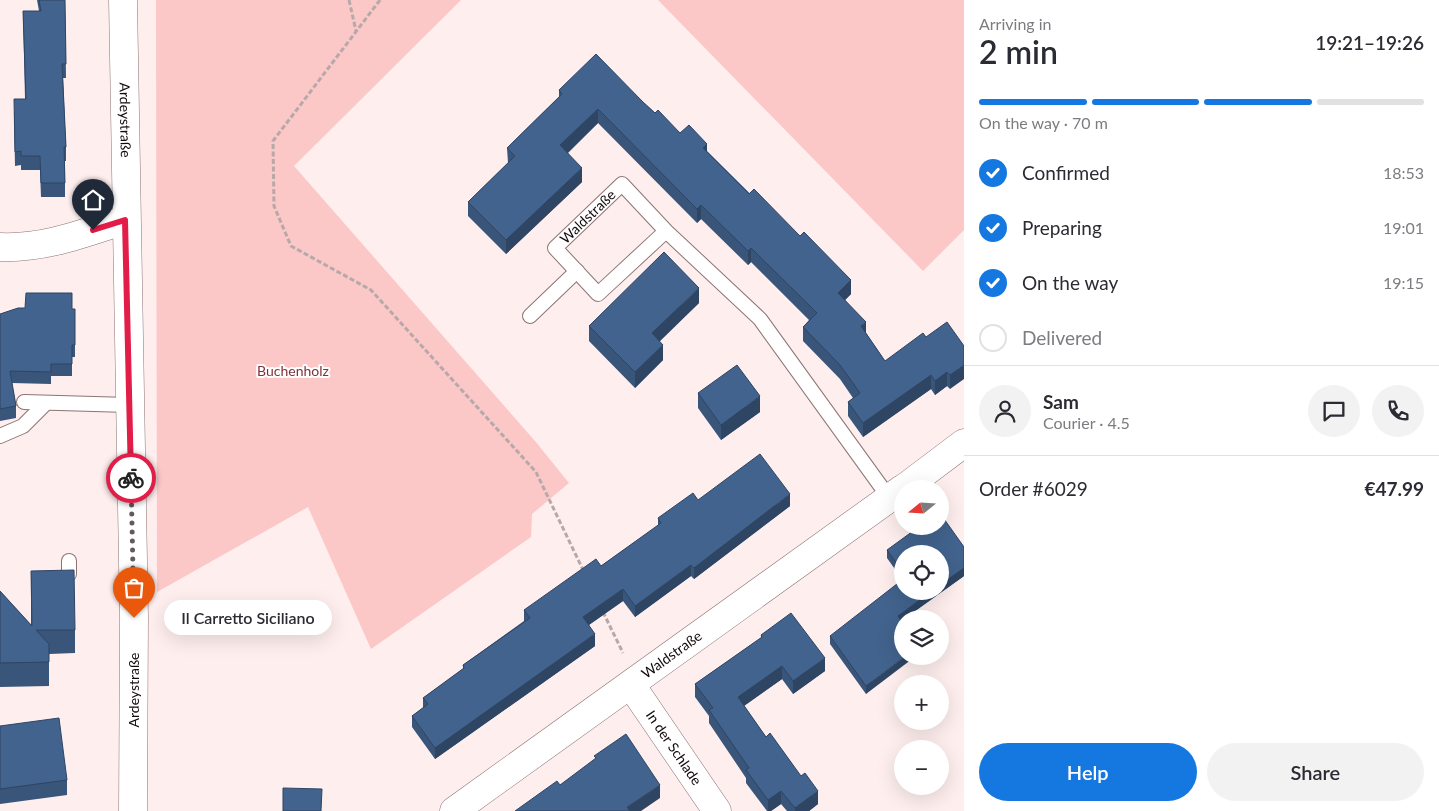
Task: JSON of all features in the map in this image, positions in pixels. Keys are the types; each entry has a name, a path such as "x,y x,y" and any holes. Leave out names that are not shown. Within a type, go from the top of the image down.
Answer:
{"street":[{"name":"Ardeystraße","path":"123,0 125,220 134,618 133,811"},
{"path":"0,247 23,248 44,245 125,220"},
{"name":"Waldstraße","path":"915,480 964,443"},
{"name":"Waldstraße","path":"454,811 894,496"},
{"name":"In der Schlade","path":"634,683 716,811"}],"lane":[{"name":"Waldstraße","path":"666,231 598,294 555,248 622,184 666,231 760,319 894,486"},
{"path":"530,316 577,271"},
{"path":"24,402 129,405"},
{"path":"0,436 23,426 46,403"}],"path":[{"path":"349,0 356,32"},
{"path":"380,0 273,141 274,206 291,246 370,290 536,472 586,577"},
{"path":"599,603 634,683"}],"green space":[{"name":"Buchenholz","path":"156,0 461,0 294,166 535,441 569,483 532,514 531,537 371,649 308,507 157,592"},
{"path":"658,0 964,0 964,230 923,271"}],"building":[{"path":"39,0 65,0 66,64 62,64 66,147 64,147 65,183 41,183 40,156 21,156 21,151 15,152 14,99 26,99 23,11 41,11"},
{"path":"596,54 643,102 655,113 658,110 680,133 689,125 707,144 703,148 749,194 754,189 800,236 804,232 851,280 838,293 866,322 861,326 885,361 923,333 926,337 947,322 964,346 964,365 950,375 947,372 935,381 931,375 863,423 848,402 860,393 840,365 803,327 817,313 751,248 748,251 701,205 697,209 598,109 560,145 582,168 506,240 468,202 515,156 507,148 562,94 559,90"},
{"path":"664,252 699,288 652,333 663,345 635,372 589,326"},
{"path":"26,293 72,293 72,309 75,309 75,345 72,345 72,364 51,364 51,372 10,371 16,406 0,409 0,314 18,308 25,308"},
{"path":"737,365 760,396 721,425 698,393"},
{"path":"760,454 790,494 694,568 691,565 635,606 623,589 583,617 595,634 435,748 412,716 428,704 423,698 464,668 463,665 530,618 524,610 596,559 601,566 661,523 658,518 693,493 698,500"},
{"path":"949,526 964,547 964,568 949,579 949,545 894,545 894,560 887,550 908,535 949,535"},
{"path":"74,570 75,630 36,630 49,644 49,662 0,663 0,591 32,626 31,571"},
{"path":"894,586 894,600 920,600 906,610 894,610 894,665 866,686 830,636"},
{"path":"791,613 825,658 793,681 782,666 738,697 766,737 770,733 801,776 805,773 818,791 795,808 781,791 768,800 746,770 749,768 709,710 713,708 695,684 762,637 761,635"},
{"path":"59,718 67,780 0,789 0,726"},
{"path":"626,734 660,785 627,807 630,811 515,811 557,781 560,785 596,758 594,756"},
{"path":"283,788 322,789 321,811 283,811"}],"way so far":[{"path":"131,478 134,618"}],"place":[{"name":"Il Carretto Siciliano","path":"134,618"}],"route":[{"path":"93,230 125,220 131,478"}]}
